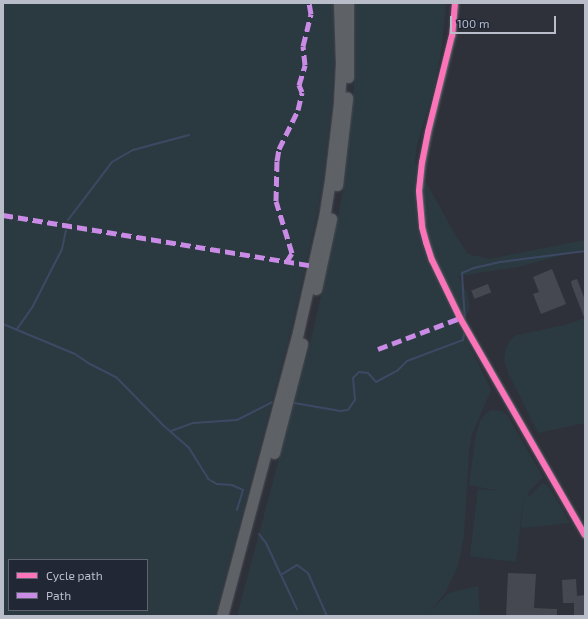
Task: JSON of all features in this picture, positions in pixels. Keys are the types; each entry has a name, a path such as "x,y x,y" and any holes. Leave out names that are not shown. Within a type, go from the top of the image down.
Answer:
{"highway":[{"path":"222,616 302,317 324,218 339,103 341,63 339,3"},
{"path":"230,616 296,371 331,219 344,129 348,60 348,3"}],"street":[{"path":"456,3 452,35 422,162 420,191 426,242 432,260 460,318 585,534"}],"shaded area":[{"path":"3,3 333,3 334,63 332,102 323,180 316,219 291,330 215,616 3,616"},
{"path":"354,3 446,3 442,46 435,85 417,145 415,162 457,238 468,254 489,259 585,240 585,249 518,267 458,276 467,293 470,308 461,328 491,390 472,434 469,450 464,536 458,566 445,593 430,611 449,593 478,586 480,616 237,616 312,336 337,223 344,183 353,104 355,63"},
{"path":"585,318 585,423 538,433 510,377 504,361 506,348 510,340 517,335 565,325"},
{"path":"491,410 502,411 507,415 543,477 527,494 529,497 542,484 545,484 549,487 570,523 521,528 524,494 516,562 470,556 478,489 500,491 469,485 476,435 480,421 486,413"}],"building":[{"path":"552,269 566,304 541,314 533,294 539,292 533,277"},
{"path":"577,279 585,300 585,320 571,281"},
{"path":"488,284 491,292 474,299 471,290"},
{"path":"508,573 536,574 534,608 557,609 557,616 506,616"},
{"path":"576,579 577,596 585,595 584,616 574,616 574,603 563,603 562,580"}],"waterway":[{"path":"68,220 112,162 133,150 189,135"},
{"path":"17,329 33,306 62,249 66,230"},
{"path":"465,322 462,273 474,268 501,262 585,251"},
{"path":"3,324 75,354 90,364 116,377 164,426 189,448 208,479 217,484 232,485 243,490 237,510"},
{"path":"294,403 340,411 348,410 355,400 353,378 359,372 368,373 376,382 397,371 407,361 463,340 464,334"},
{"path":"171,431 193,423 237,420 272,402"},
{"path":"259,534 266,543 281,575 297,565 308,573 327,616"},
{"path":"281,575 297,609"}],"marked path":[{"path":"287,261 292,253 276,201 277,161 279,149 298,110 302,92 299,85 305,65 303,46 311,14 309,3"},
{"path":"3,215 309,265"},
{"path":"378,349 460,318"}],"cycle path":[{"path":"455,3 452,35 422,162 419,191 422,227 432,260 460,318 585,535"}]}
